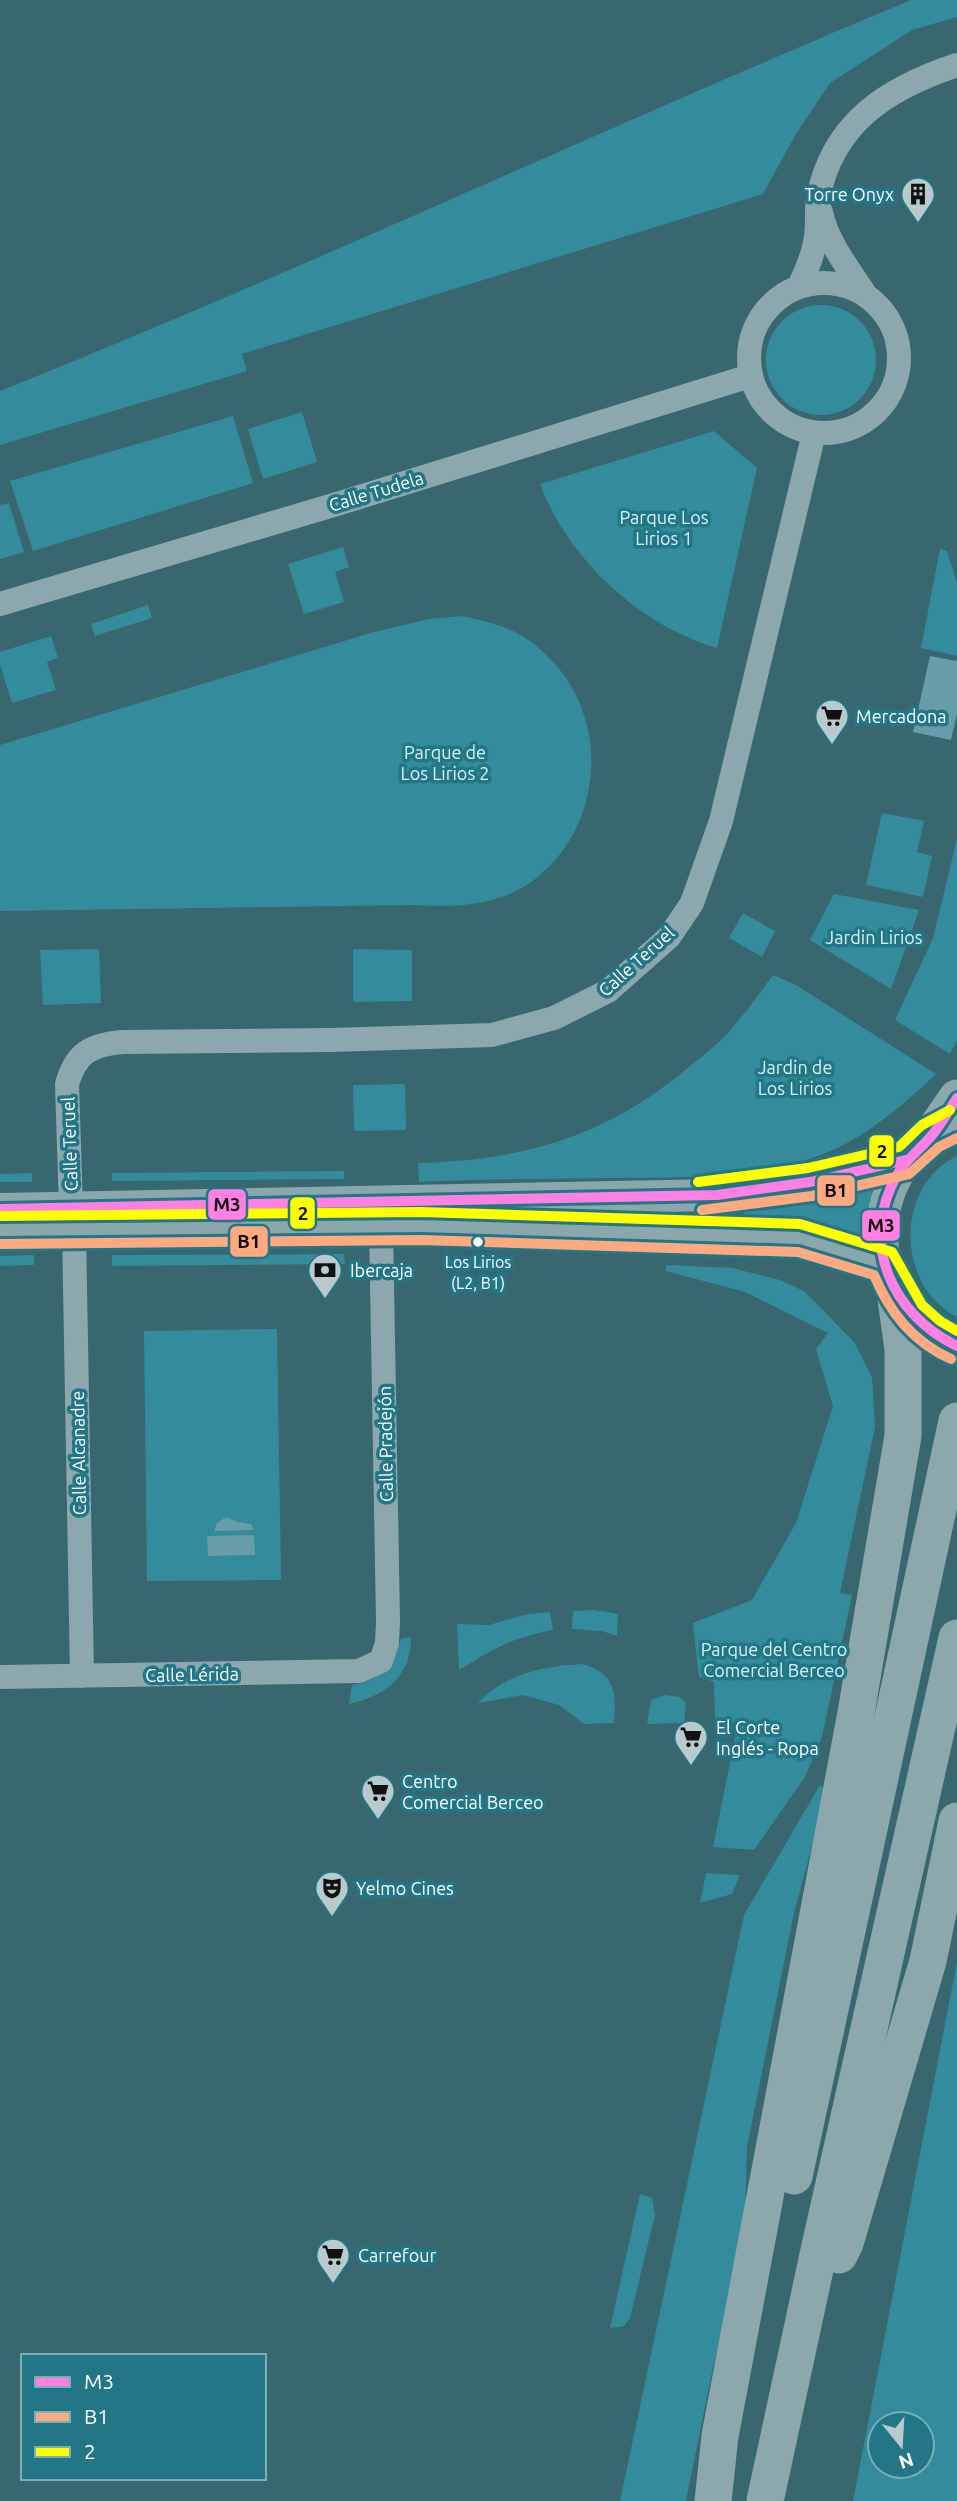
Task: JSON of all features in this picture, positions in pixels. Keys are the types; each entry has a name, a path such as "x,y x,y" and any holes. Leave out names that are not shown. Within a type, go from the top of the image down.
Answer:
{"highway":[{"path":"931,1139 957,1098"},
{"path":"713,2501 720,2436 856,1713 903,1436 903,1349 890,1278"},
{"path":"723,2501 957,1421"},
{"path":"765,2501 957,1638"},
{"path":"803,2329 845,2243 928,1961 957,1821"}],"main road":[{"path":"0,1230 72,1219 717,1195 810,1182 931,1139"},
{"path":"931,1139 888,1192 881,1228 890,1278 917,1321 946,1342 957,1346"},
{"path":"0,1209 72,1219 434,1226 800,1238 890,1278"}],"street":[{"path":"799,286 811,263 818,200 830,158 860,116 875,103 910,83 957,65"},
{"path":"818,200 823,225 865,294 883,312 895,334 900,359 895,384 882,405 863,422 839,432 814,433 792,426 773,414 759,397 750,376 748,353 753,332 764,312 779,296 799,286 833,283 865,294"},
{"name":"Calle Tudela","path":"0,604 337,504 750,376"},
{"name":"Calle Teruel","path":"72,1219 67,1084 73,1065 84,1052 106,1043 122,1042 340,1040 492,1035 554,1018 608,991 669,937 692,903 721,821 814,433"},
{"name":"Calle Alcanadre","path":"72,1219 82,1676"},
{"name":"Calle Pradejón","path":"381,1227 388,1620 387,1643 381,1661"},
{"name":"Calle Lérida","path":"0,1677 359,1671 381,1661"}],"green space":[{"path":"911,0 957,0 957,17 912,30 830,83 796,134 763,194 242,354 247,371 0,445 0,391 229,296"},
{"path":"821,305 842,309 860,321 872,339 876,360 872,381 860,399 842,411 821,415 800,411 782,399 770,381 766,360 770,339 782,321 800,309"},
{"path":"302,412 317,462 263,479 248,429"},
{"path":"233,416 253,483 33,551 10,481"},
{"name":"Parque Los Lirios 1","path":"714,431 757,468 717,648 661,623 610,586 569,538 540,484"},
{"path":"9,503 24,552 0,559 0,505"},
{"path":"343,547 349,567 335,572 344,602 304,614 288,564"},
{"path":"940,549 947,551 957,583 957,656 921,648"},
{"path":"148,605 152,618 95,636 91,624"},
{"name":"Parque de Los Lirios 2","path":"461,616 510,630 543,651 564,675 579,701 588,729 591,757 589,786 582,814 570,840 552,863 530,883 490,900 446,906 0,911 0,745 374,632 429,619"},
{"path":"51,636 58,658 47,662 56,690 12,703 0,665 0,652"},
{"path":"882,813 924,821 917,852 932,856 923,897 866,885"},
{"path":"957,839 957,1040 950,1054 895,1020 933,938"},
{"name":"Jardin Lirios","path":"834,894 919,910 891,989 810,940"},
{"path":"743,913 775,931 762,957 729,938"},
{"path":"99,949 101,1003 43,1005 40,950"},
{"path":"353,949 412,950 412,1001 353,1002"},
{"name":"Jardin de Los Lirios","path":"773,975 796,985 936,1074 872,1128 821,1155 792,1164 763,1170 701,1176 419,1182 418,1163 457,1161 529,1149 596,1127 628,1110 659,1090 727,1034"},
{"path":"405,1084 406,1130 354,1131 353,1085"},
{"path":"957,1156 957,1317 937,1303 922,1283 914,1261 911,1236 913,1212 922,1190 936,1170"},
{"path":"344,1171 344,1179 112,1181 112,1173"},
{"path":"32,1173 32,1182 0,1182 0,1174"},
{"path":"873,1185 865,1242 796,1224 744,1219 744,1209"},
{"path":"344,1254 345,1264 112,1266 112,1255"},
{"path":"34,1255 34,1265 0,1266 0,1256"},
{"name":"Parque del Centro Comercial Berceo","path":"666,1265 732,1268 780,1280 804,1291 855,1343 872,1378 875,1427 840,1593 852,1595 822,1737 805,1777 754,1850 713,1847 738,1723 715,1722 714,1682 699,1677 693,1623 752,1600 796,1523 833,1406 816,1349 828,1333 745,1292 666,1271"},
{"path":"277,1329 281,1580 147,1581 144,1331"},
{"path":"594,1610 618,1614 617,1636 602,1631 572,1629 573,1611"},
{"path":"550,1612 553,1630 504,1645 459,1670 457,1624 489,1625 528,1614"},
{"path":"401,1638 411,1638 410,1652 394,1683 374,1696 349,1704 352,1685 370,1680 384,1670 395,1656"},
{"path":"582,1664 602,1673 608,1679 614,1693 614,1723 584,1724 559,1705 523,1695 478,1703 512,1678 553,1667"},
{"path":"665,1695 680,1697 686,1703 684,1723 647,1724 651,1700"},
{"path":"820,1785 824,1789 821,1812 794,1913 747,2147 745,2220 734,2284 713,2367 686,2501 620,2501 744,1915"},
{"path":"706,1873 740,1875 732,1894 700,1903"},
{"path":"957,1962 957,2501 853,2501 866,2434 866,2480 936,2480 936,2410 871,2410"},
{"path":"640,2194 652,2198 655,2215 630,2318 624,2326 610,2328"}],"shaded area":[{"path":"930,656 957,661 957,714 951,740 913,732"},
{"path":"226,1517 251,1524 254,1530 214,1531 217,1523"},
{"path":"254,1535 255,1555 208,1556 207,1536"}],"transit line":[{"name":"M3","path":"957,1098 936,1130 897,1175 886,1200 881,1225 882,1250 888,1274 899,1295 914,1315 957,1346"},
{"name":"2","path":"698,1182 808,1168 899,1147 922,1125 950,1110"},
{"name":"B1","path":"702,1210 812,1196 909,1174 939,1147 957,1138"},
{"name":"M3","path":"0,1209 717,1195 810,1182 906,1160"},
{"name":"2","path":"0,1216 421,1212 800,1224 892,1252 922,1305 940,1321 957,1331"},
{"name":"B1","path":"0,1244 421,1240 798,1252 874,1275 887,1302 904,1325 925,1344 951,1359"}],"place":[{"name":"Torre Onyx","path":"918,224"},
{"name":"Mercadona","path":"832,746"},
{"name":"Los Lirios (L2, B1)","path":"478,1242"},
{"name":"Ibercaja","path":"325,1300"},
{"name":"El Corte Inglés - Ropa","path":"691,1767"},
{"name":"Centro Comercial Berceo","path":"378,1821"},
{"name":"Yelmo Cines","path":"332,1918"},
{"name":"Carrefour","path":"333,2285"}]}
